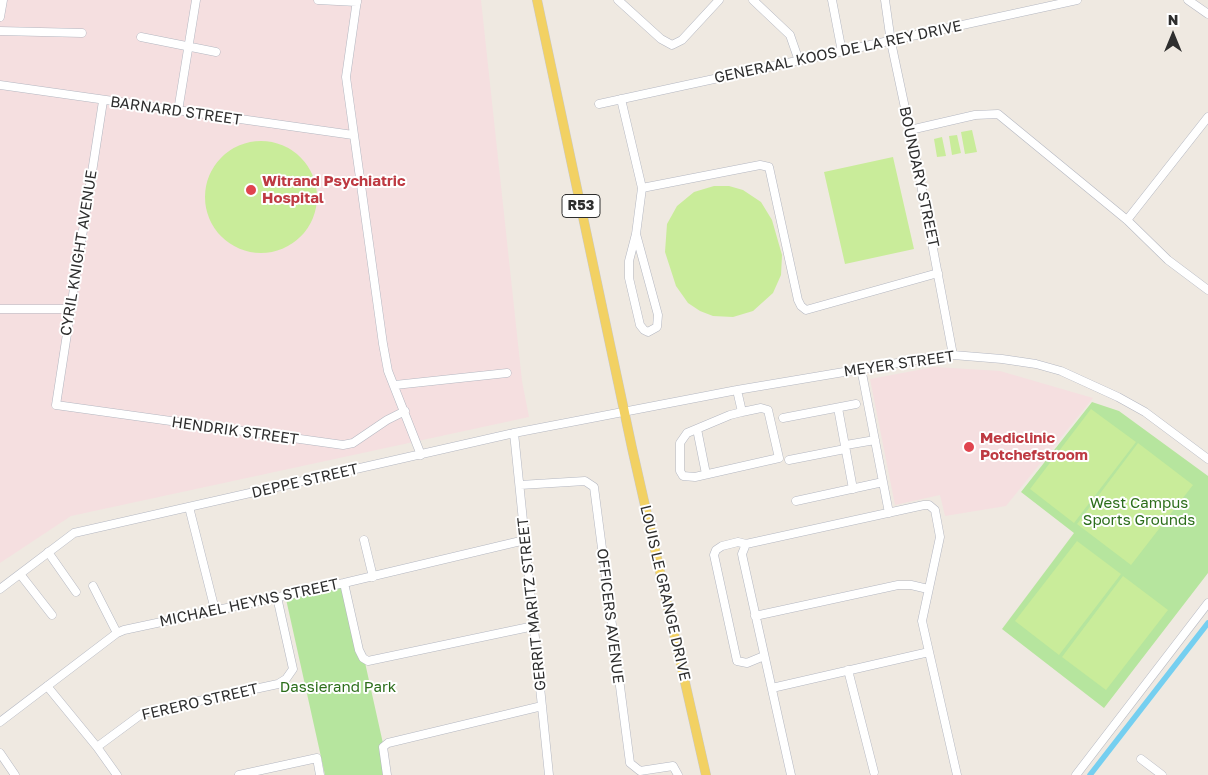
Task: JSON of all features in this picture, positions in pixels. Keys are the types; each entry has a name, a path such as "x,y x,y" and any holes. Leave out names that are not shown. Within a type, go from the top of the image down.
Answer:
{"main road":[{"name":"R53","path":"536,0 626,411"},
{"name":"LOUIS LE GRANGE DRIVE","path":"626,411 632,448 706,775"}],"street":[{"path":"0,17 3,0"},
{"path":"178,111 196,0"},
{"path":"318,0 357,1 346,77 385,360 422,455"},
{"path":"624,2 655,34 668,44 674,45 682,40 719,0"},
{"path":"753,0 790,35 799,61"},
{"path":"832,0 842,52"},
{"name":"BOUNDARY STREET","path":"885,0 891,42 910,130 953,355"},
{"name":"GENERAAL KOOS DE LA REY DRIVE","path":"598,104 891,42 1076,0"},
{"path":"1188,0 1208,14"},
{"path":"0,31 82,33"},
{"path":"141,36 216,52"},
{"name":"BARNARD STREET","path":"0,85 353,135"},
{"path":"621,99 642,188 636,234 629,261 629,278 640,325 648,332 657,327 658,315 636,234"},
{"name":"CYRIL KNIGHT AVENUE","path":"56,405 103,101"},
{"path":"910,130 975,115 998,114 1127,220 1168,260 1208,290"},
{"path":"1127,220 1208,117"},
{"path":"642,188 760,165 769,167 798,300 806,310 938,273"},
{"path":"0,309 71,309"},
{"name":"MEYER STREET","path":"626,411 861,368 953,355 1002,359 1036,364 1061,371 1110,393 1145,412 1208,459"},
{"path":"861,368 889,513"},
{"path":"395,385 507,373"},
{"path":"737,390 742,412"},
{"path":"783,418 856,404"},
{"name":"HENDRIK STREET","path":"56,405 343,445 354,443 386,420 405,411"},
{"path":"760,408 768,410 779,458 687,478 680,471 680,443 687,433 730,414 742,412 760,408"},
{"path":"838,408 853,489"},
{"name":"DEPPE STREET","path":"0,589 74,533 514,433 626,411"},
{"path":"697,429 706,474"},
{"name":"GERRIT MARITZ STREET","path":"514,433 549,775"},
{"path":"789,460 875,440"},
{"name":"OFFICERS AVENUE","path":"520,485 580,481 592,484 630,763 640,771 673,766 678,775"},
{"path":"796,501 883,482"},
{"path":"764,656 747,663 737,661 714,555 722,546 738,542 746,544 929,505 935,510 940,537 922,616 957,775"},
{"path":"189,507 215,610"},
{"path":"364,540 373,577"},
{"name":"MICHAEL HEYNS STREET","path":"0,722 117,633 140,626 344,584 525,540"},
{"path":"746,544 742,554 754,616 791,775"},
{"path":"48,552 76,592"},
{"path":"20,574 52,615"},
{"path":"344,584 359,650 363,658 368,661 534,626"},
{"path":"754,616 898,585 928,589"},
{"path":"93,586 117,633"},
{"name":"FERERO STREET","path":"97,747 142,713 278,684 286,679 293,669 277,597"},
{"path":"1076,775 1208,603"},
{"path":"772,688 929,652"},
{"path":"848,670 874,772"},
{"path":"47,686 97,747 117,775"},
{"path":"387,775 383,748 388,743 542,706"},
{"path":"0,753 15,775"},
{"path":"239,775 317,758 320,775"},
{"path":"1141,759 1162,775"}],"shaded area":[{"name":"Witrand Psychiatric Hospital","path":"0,0 481,0 522,381 529,417 71,516 0,563"},
{"name":"Mediclinic Potchefstroom","path":"934,367 1000,371 1093,398 1006,506 945,516 940,495 895,505 870,379"}],"green space":[{"path":"972,130 977,152 965,154 961,132"},
{"path":"957,135 961,153 952,155 949,136"},
{"path":"942,137 946,156 937,157 934,139"},
{"path":"261,141 282,145 300,158 313,176 317,197 313,218 300,236 282,249 261,253 240,249 222,236 209,218 205,197 209,176 222,158 240,145"},
{"path":"893,157 914,249 845,264 824,172"},
{"path":"714,186 729,186 743,190 761,202 772,220 782,255 781,275 773,293 753,311 733,317 713,316 700,311 688,303 676,286 665,252 667,224 677,206 694,192"},
{"name":"West Campus Sports Grounds","path":"1092,402 1119,411 1208,476 1208,573 1104,708 1002,629 1074,533 1021,492"},
{"path":"1091,409 1136,442 1074,523 1030,489"},
{"path":"1138,443 1193,485 1131,565 1077,524"},
{"path":"1077,541 1121,574 1059,655 1015,621"},
{"path":"1123,576 1168,610 1106,690 1062,657"},
{"name":"Dassierand Park","path":"348,586 390,775 325,775 286,599"}],"waterway":[{"path":"1090,775 1208,623"}],"place":[{"name":"Witrand Psychiatric Hospital","path":"251,190"},
{"name":"Mediclinic Potchefstroom","path":"969,447"}]}
